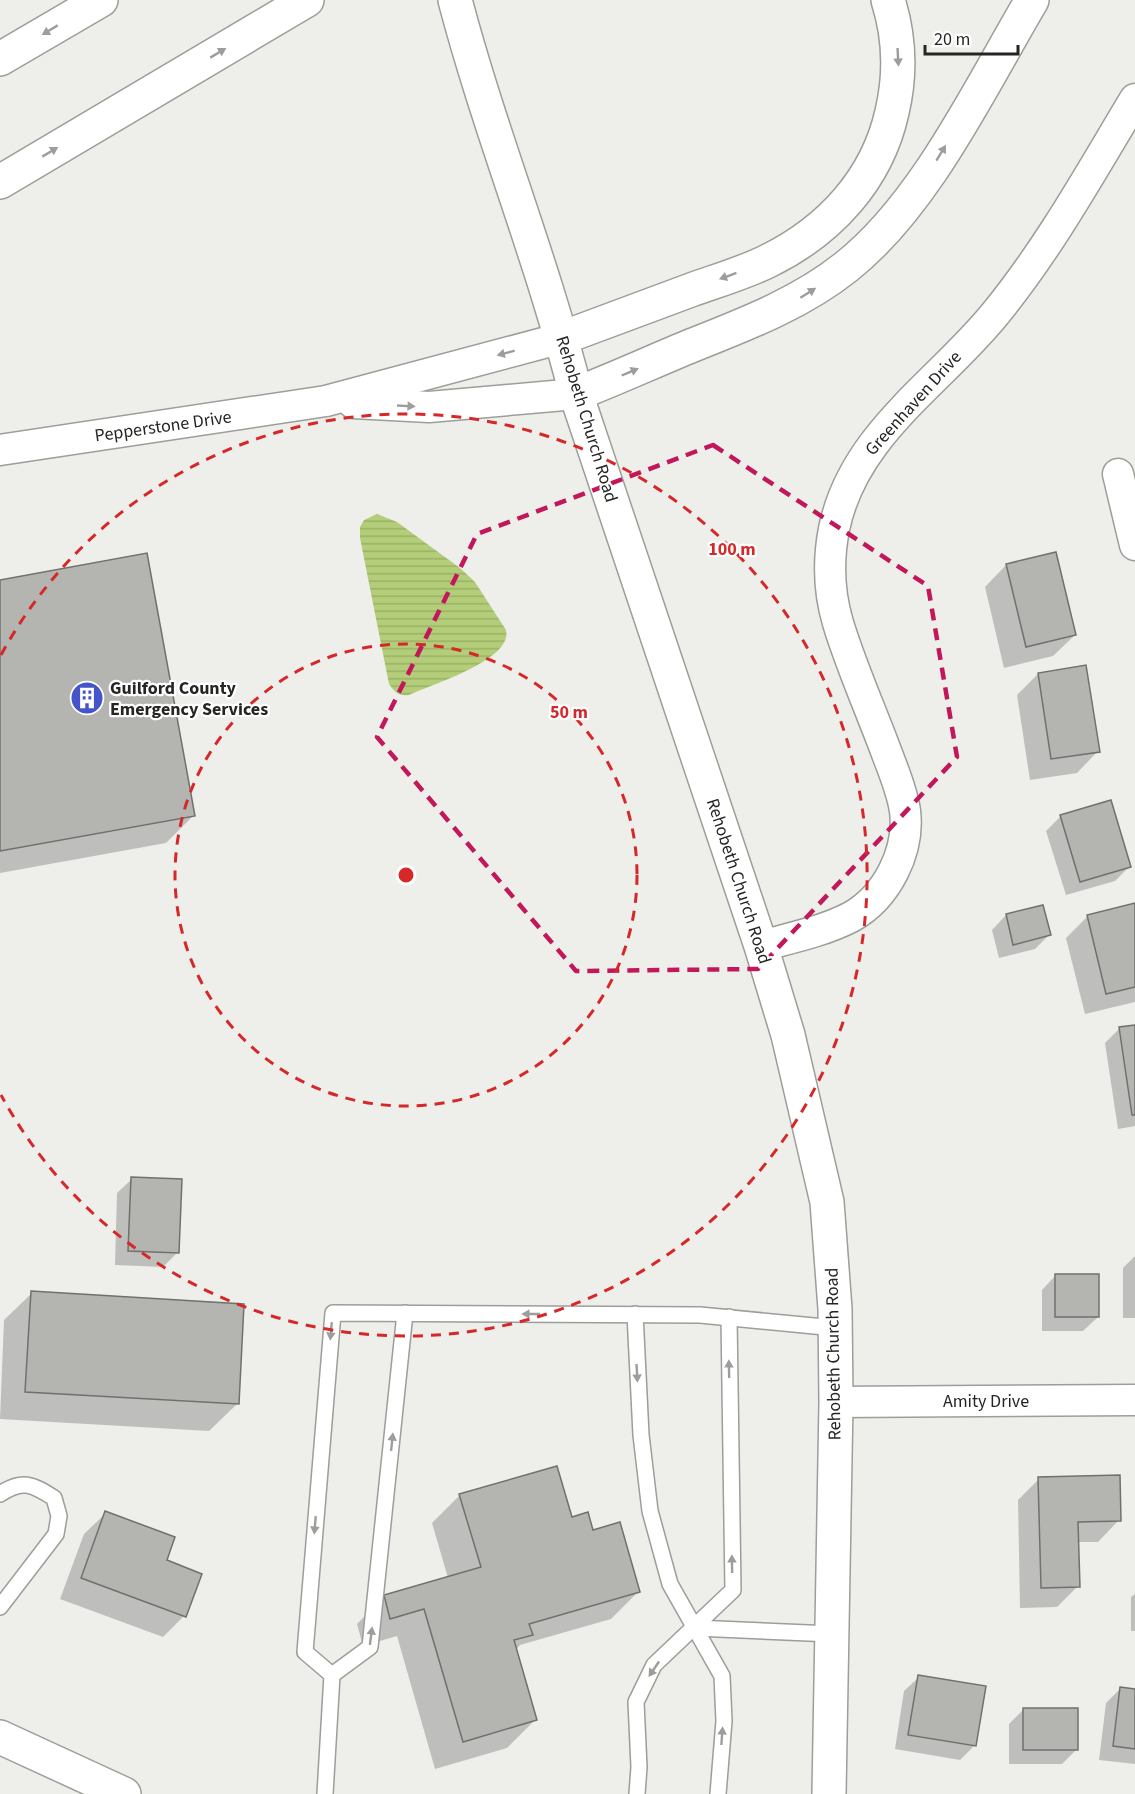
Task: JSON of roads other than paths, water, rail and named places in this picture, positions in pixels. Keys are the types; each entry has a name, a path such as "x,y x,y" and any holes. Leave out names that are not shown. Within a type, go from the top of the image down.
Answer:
{"main road":[{"path":"0,59 101,0"},
{"path":"0,182 307,0"},
{"path":"562,338 766,262 806,239 841,210 868,173 888,132 899,82 897,26 888,0"},
{"path":"576,394 754,320 804,296 847,267 888,228 927,177 1032,0"},
{"name":"Rehobeth Church Road","path":"456,4 496,140 562,338 576,394 761,946 788,1035 827,1202 835,1328 836,1402 828,1794"},
{"path":"0,1737 124,1794"}],"street":[{"name":"Greenhaven Drive","path":"761,946 820,929 851,917 869,905 881,892 901,854 905,831 905,811 898,783 838,623 831,590 830,558 842,500 853,474 874,442 993,317 1030,270 1135,99"},
{"name":"Pepperstone Drive","path":"0,450 326,401 562,338"},
{"name":"Pepperstone Drive","path":"326,401 429,407 576,394"},
{"path":"1118,474 1135,545"},
{"name":"Amity Drive","path":"836,1402 1135,1400"}],"lane":[{"path":"332,1675 305,1652 333,1313 635,1314 729,1317 835,1328"},
{"path":"332,1675 370,1647 405,1313"},
{"path":"635,1314 641,1435 650,1511 670,1584 722,1676 723,1721 718,1794"},
{"path":"637,1794 639,1767 636,1702 654,1665 733,1590 729,1317"},
{"path":"0,1494 15,1484 36,1486 54,1497 59,1516 56,1534 0,1607"},
{"path":"695,1628 832,1634"},
{"path":"325,1794 332,1675"}],"place":[{"name":"Guilford County Emergency Services","path":"87,698"}]}
